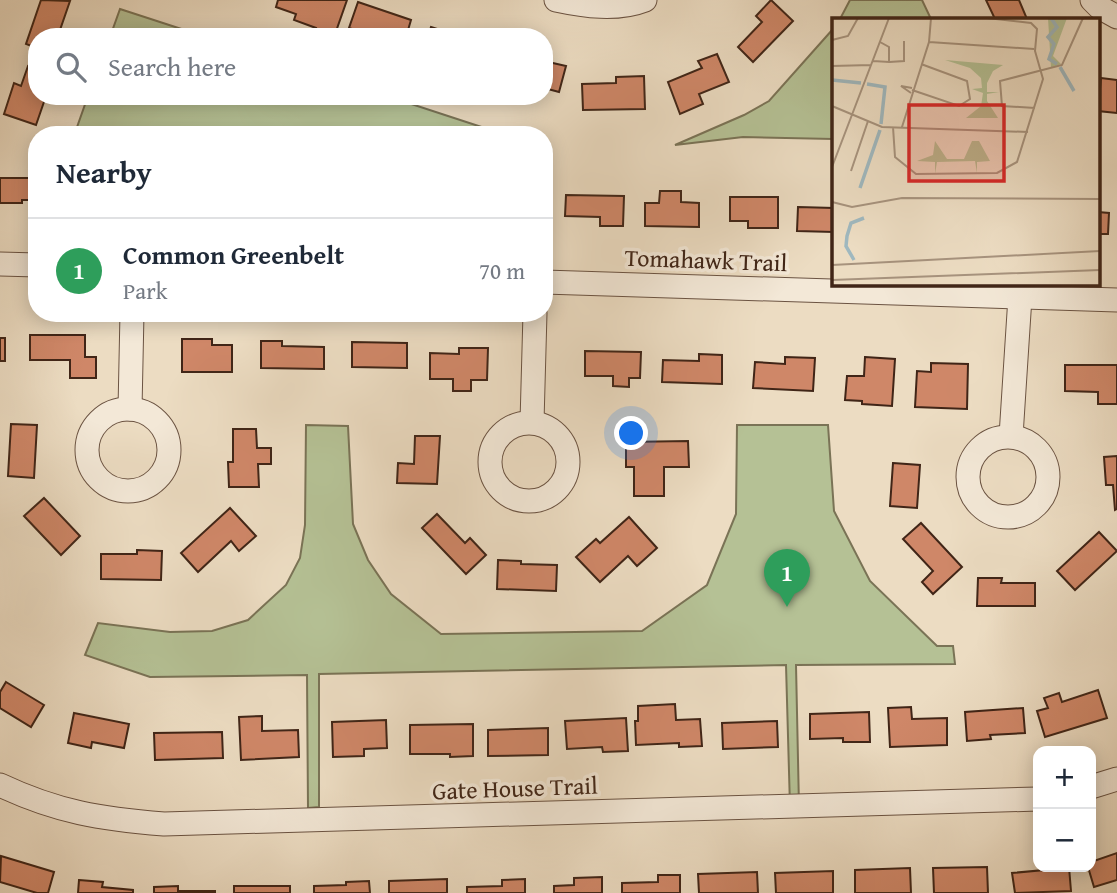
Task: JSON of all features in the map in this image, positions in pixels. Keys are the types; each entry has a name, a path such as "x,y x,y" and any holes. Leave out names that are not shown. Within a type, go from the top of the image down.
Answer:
{"street":[{"path":"556,0 590,6 645,0"},
{"path":"1092,0 1117,17"},
{"path":"0,264 28,265"},
{"name":"Tomahawk Trail","path":"553,282 1117,300"},
{"path":"1011,436 1020,297"},
{"path":"130,408 132,322"},
{"path":"532,422 535,322"},
{"path":"1096,785 1117,779"},
{"name":"Gate House Trail","path":"0,785 33,800 73,813 164,824 1033,799"}],"green space":[{"path":"850,0 922,0 931,18 841,18"},
{"path":"120,9 178,28 113,28"},
{"path":"832,30 832,139 743,137 675,145 744,115 769,101"},
{"path":"85,105 414,105 479,126 77,126"},
{"path":"306,425 348,426 353,524 368,560 391,594 441,634 642,631 707,585 736,514 737,425 828,425 834,511 870,581 937,646 953,646 955,664 796,665 799,807 790,807 786,665 319,674 319,807 308,808 307,675 150,677 85,655 98,623 170,632 212,631 248,620 286,585 300,558 305,525"}],"building":[{"path":"41,0 70,1 61,28 31,28"},
{"path":"278,0 347,0 337,28 316,28 294,20 296,14 276,7"},
{"path":"771,0 793,21 753,62 738,47 762,22 756,16"},
{"path":"986,0 1019,0 1027,18 995,18"},
{"path":"358,2 411,20 409,28 349,28"},
{"path":"717,54 729,82 699,94 703,104 680,114 668,82 702,68 698,61"},
{"path":"553,63 566,66 559,92 553,90"},
{"path":"28,66 28,105 43,105 36,125 4,114 14,83 21,86"},
{"path":"644,76 645,109 583,110 582,84 616,83 616,77"},
{"path":"1101,78 1117,80 1117,113 1100,111"},
{"path":"0,178 28,178 28,200 22,200 22,203 0,203"},
{"path":"660,191 681,191 681,202 699,203 699,227 645,226 645,203 659,203"},
{"path":"566,195 624,196 623,226 600,226 600,217 565,216"},
{"path":"730,197 778,197 778,228 748,228 748,221 730,221"},
{"path":"798,207 832,208 832,232 797,231"},
{"path":"1100,212 1109,213 1108,234 1100,234"},
{"path":"30,335 85,335 85,357 96,357 96,378 70,378 70,360 30,360"},
{"path":"0,338 5,338 5,361 0,361"},
{"path":"182,339 212,339 212,345 232,345 232,372 182,372"},
{"path":"261,341 282,341 282,346 324,347 324,369 261,368"},
{"path":"352,342 407,343 407,368 352,367"},
{"path":"459,348 488,348 487,380 471,380 471,391 453,391 453,379 430,379 430,353 459,354"},
{"path":"585,351 641,352 640,378 629,378 629,387 613,386 613,376 585,376"},
{"path":"699,354 722,355 722,384 662,382 663,360 699,361"},
{"path":"785,357 815,358 813,391 753,388 755,362 785,364"},
{"path":"865,357 895,359 892,406 845,400 847,376 864,376"},
{"path":"931,363 968,364 967,409 915,407 917,371 931,372"},
{"path":"1065,365 1117,365 1117,404 1098,404 1098,392 1065,391"},
{"path":"11,424 37,425 34,478 8,476"},
{"path":"233,429 256,429 257,448 271,448 271,464 258,464 259,487 229,487 228,462 233,462"},
{"path":"415,436 440,436 437,484 397,483 398,463 414,464"},
{"path":"688,441 689,467 664,467 664,496 634,496 634,467 626,467 626,442"},
{"path":"1117,456 1115,510 1113,485 1106,485 1104,457"},
{"path":"893,463 920,465 917,508 890,506"},
{"path":"44,498 80,536 61,555 24,516"},
{"path":"230,508 256,536 239,551 231,541 198,572 181,553"},
{"path":"437,514 465,543 470,538 486,555 466,574 422,528"},
{"path":"629,517 657,548 637,566 628,556 600,582 576,557 596,539 600,543"},
{"path":"921,523 962,567 933,594 922,582 933,571 903,539"},
{"path":"1099,532 1117,551 1075,590 1057,571"},
{"path":"137,550 162,551 161,580 101,579 101,554 137,554"},
{"path":"498,560 557,565 556,591 497,589"},
{"path":"978,578 1002,578 1001,583 1035,583 1035,606 977,606"},
{"path":"6,682 44,705 31,727 0,708 0,692"},
{"path":"1098,690 1107,718 1045,737 1037,711 1048,708 1044,698 1059,693 1062,702"},
{"path":"675,704 676,720 700,719 702,746 679,747 679,743 636,745 635,721 638,721 638,706"},
{"path":"911,707 912,719 947,718 947,745 890,747 888,708"},
{"path":"1023,708 1025,733 990,735 991,739 967,741 965,712"},
{"path":"869,712 870,742 843,742 843,738 810,739 810,714"},
{"path":"74,713 129,724 124,748 92,742 91,748 68,743"},
{"path":"262,716 262,731 298,730 299,757 241,760 239,717"},
{"path":"626,718 628,751 603,752 602,747 567,749 565,721"},
{"path":"386,720 387,748 364,749 364,756 333,757 332,722"},
{"path":"777,721 778,747 723,749 722,723"},
{"path":"473,724 473,756 410,754 410,725"},
{"path":"548,728 548,755 488,756 488,730"},
{"path":"222,732 223,758 155,760 154,733"},
{"path":"1117,853 1117,880 1094,887 1090,872 1096,872 1096,860"},
{"path":"1,856 54,872 48,893 37,893 0,882"},
{"path":"987,867 988,893 934,893 933,868"},
{"path":"910,868 911,893 855,893 855,870"},
{"path":"833,871 833,893 776,893 775,873"},
{"path":"757,872 758,893 699,893 698,874"},
{"path":"1069,872 1071,891 1015,893 1012,873"},
{"path":"658,875 680,875 680,893 622,893 622,883 658,882"},
{"path":"602,877 602,893 554,893 554,886 574,885 574,878"},
{"path":"447,879 447,893 389,893 389,881"},
{"path":"525,879 525,893 467,893 467,887 502,886 502,880"},
{"path":"79,880 103,882 102,887 133,890 133,893 78,893"},
{"path":"369,881 370,893 314,893 314,886"},
{"path":"178,886 178,891 215,893 154,893 154,887"},
{"path":"234,886 290,886 290,893 234,893"}],"place":[{"name":"Common Greenbelt","path":"787,607"}]}
